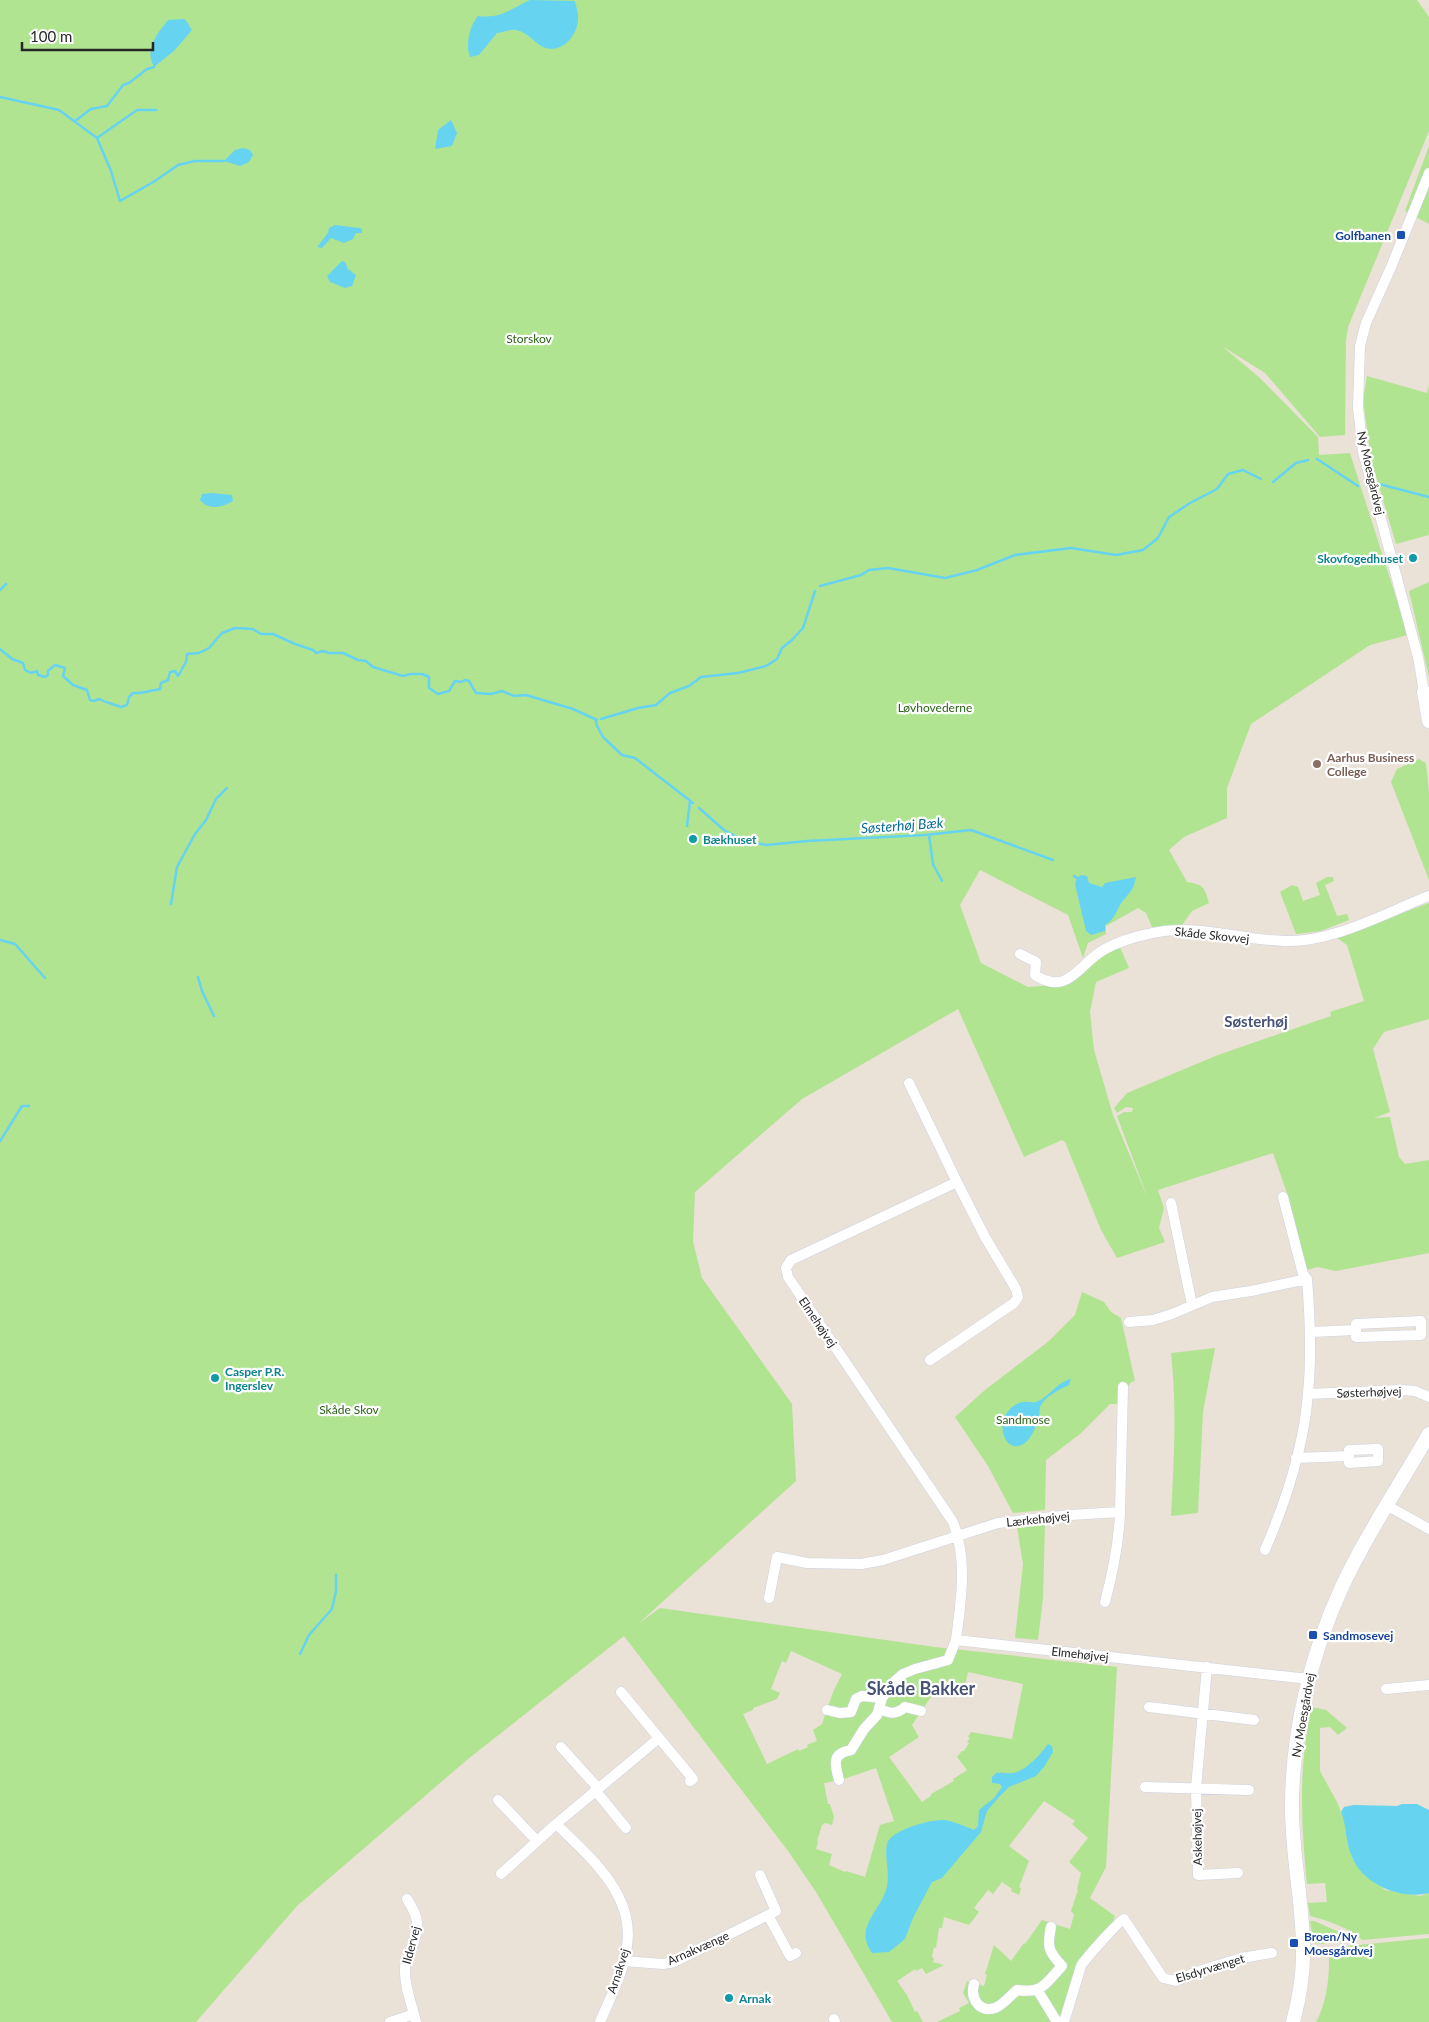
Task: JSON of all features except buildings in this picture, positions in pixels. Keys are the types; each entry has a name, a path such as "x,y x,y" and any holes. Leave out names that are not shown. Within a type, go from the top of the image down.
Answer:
{"street":[{"name":"Ny Moesgårdvej","path":"1429,173 1398,251 1366,323 1360,346 1358,407 1364,452 1418,657 1429,720"},
{"name":"Skåde Skovvej","path":"1020,954 1036,962 1035,975 1045,981 1055,982 1074,976 1089,960 1104,949 1149,933 1186,930 1253,940 1286,942 1304,940 1326,936 1429,896"},
{"path":"910,1083 957,1182 985,1237 1016,1290 1018,1297 1014,1302 930,1360"},
{"name":"Elmehøjvej","path":"957,1182 791,1260 786,1268 788,1277 952,1522 958,1537 963,1577 956,1640 1309,1679"},
{"path":"1265,1550 1281,1514 1296,1458 1308,1394 1311,1332 1307,1279 1304,1274 1284,1197"},
{"path":"1171,1202 1192,1305"},
{"path":"1130,1322 1153,1320 1212,1297 1307,1279"},
{"path":"1421,1321 1421,1335 1356,1337 1356,1330 1356,1324 1421,1321"},
{"path":"1311,1332 1356,1330"},
{"path":"1105,1602 1119,1538 1123,1387"},
{"name":"Søsterhøjvej","path":"1308,1394 1402,1390 1429,1397"},
{"name":"Ny Moesgårdvej","path":"1293,2022 1302,1979 1303,1942 1293,1847 1292,1807 1300,1722 1309,1679 1317,1648 1342,1587 1429,1434"},
{"path":"1296,1458 1349,1456"},
{"path":"1388,1506 1429,1529"},
{"name":"Lærkehøjvej","path":"958,1537 979,1528 998,1523 1120,1512"},
{"path":"769,1598 777,1557 807,1563 861,1564 883,1560 958,1537"},
{"path":"839,1780 835,1764 836,1758 842,1752 851,1750 864,1729 877,1715 881,1703 903,1674 948,1660 956,1640"},
{"name":"Askehøjvej","path":"1207,1667 1196,1788 1198,1875 1238,1873"},
{"path":"1386,1689 1429,1685"},
{"path":"621,1692 693,1779 690,1781"},
{"path":"827,1710 851,1712 856,1699 862,1696 881,1703 888,1713 896,1714 905,1708 921,1711"},
{"path":"1149,1708 1254,1720"},
{"path":"501,1874 556,1824 659,1738"},
{"path":"561,1747 597,1789 626,1828"},
{"path":"1146,1787 1249,1790"},
{"path":"498,1800 537,1841"},
{"name":"Arnakvej","path":"556,1824 608,1877 624,1911 628,1930 624,1961 600,2022"},
{"path":"760,1876 776,1911 768,1915 790,1956 796,1953"},
{"name":"Ildervej","path":"407,1899 416,1913 418,1923 416,1937 405,1965 405,1976 415,2018"},
{"name":"Arnakvænge","path":"624,1961 663,1964 674,1962 768,1915"},
{"name":"Elsdyrvænget","path":"1064,2022 1085,1958 1109,1934 1119,1920 1124,1919 1163,1978 1176,1981 1196,1972 1241,1958 1272,1953"},
{"path":"974,1984 972,1995 976,2003 985,2008 994,2008 1001,2004 1016,1990 1038,1991 1062,1966 1051,1954 1049,1947 1051,1927"},
{"path":"1038,1991 1057,2022"},
{"path":"390,2022 415,2018"}],"green space":[{"path":"0,0 1417,0 1429,17 1429,131 1348,327 1346,341 1345,435 1320,437 1265,373 1222,346 1260,378 1318,437 1319,455 1350,453 1408,635 1370,645 1251,724 1227,788 1227,818 1184,837 1169,850 1187,882 1203,887 1209,903 1192,911 1182,925 1152,927 1146,913 1138,908 1106,926 1106,934 1088,943 1083,958 1068,915 980,870 960,905 981,963 1028,987 1068,984 1101,956 1120,947 1129,968 1096,982 1090,1012 1094,1050 1113,1115 1148,1199 1117,1116 1124,1112 1132,1112 1133,1108 1126,1107 1117,1113 1114,1108 1127,1093 1218,1055 1331,1016 1330,1012 1364,1001 1347,945 1337,938 1429,903 1429,1019 1384,1032 1373,1049 1390,1112 1374,1118 1390,1117 1399,1157 1405,1164 1429,1160 1429,1253 1336,1271 1318,1267 1306,1270 1288,1196 1273,1153 1158,1190 1164,1208 1159,1228 1165,1242 1117,1258 1101,1230 1065,1142 1062,1140 1024,1157 958,1009 802,1099 695,1192 693,1241 702,1278 792,1404 796,1481 638,1624 660,1608 935,1647 1117,1667 1106,1867 1090,1898 1115,1916 1111,1929 1078,1964 1057,2022 937,2022 960,2011 959,2008 969,2003 963,1993 967,1981 984,1986 987,1975 985,1974 994,1945 1011,1961 1042,1920 1070,1929 1074,1915 1071,1911 1081,1873 1069,1862 1088,1838 1072,1824 1075,1821 1044,1801 1009,1846 1029,1861 1019,1887 1021,1888 1019,1895 1011,1891 1012,1889 1002,1882 993,1894 988,1890 974,1908 979,1912 969,1925 944,1917 942,1928 939,1928 936,1948 934,1947 932,1957 934,1958 933,1962 944,1965 926,1974 922,1968 916,1971 915,1969 897,1981 923,2022 892,2022 816,1892 788,1851 624,1636 468,1759 297,1906 196,2022 0,2022","holes":["791,1651 842,1674 833,1692 822,1724 813,1730 817,1741 807,1745 808,1747 799,1751 798,1749 767,1764 743,1714 777,1699 780,1693 771,1689 782,1661 786,1663","968,1672 1023,1684 1012,1739 971,1732 967,1742 969,1743 957,1757 967,1770 922,1802 889,1757 919,1737 912,1725 943,1679 954,1685 965,1686","876,1768 894,1821 880,1825 865,1877 845,1872 829,1865 832,1854 816,1849 822,1825 825,1823 832,1825 834,1817 830,1804 828,1804 824,1783 841,1780"]},
{"path":"1429,146 1429,224 1405,211"},
{"path":"1367,376 1427,393 1429,385 1429,535 1396,544 1371,459 1363,400"},
{"path":"1429,582 1429,677 1409,591"},
{"path":"1419,759 1426,763 1429,793 1429,880 1391,782 1397,769"},
{"path":"1327,877 1333,877 1334,881 1325,885 1337,916 1347,914 1349,920 1321,931 1296,934 1280,892 1292,885 1298,887 1303,901 1320,895 1316,883"},
{"name":"Sandmose","path":"1082,1292 1104,1302 1111,1312 1121,1318 1135,1381 1131,1382 1117,1404 1110,1404 1080,1434 1046,1460 1045,1510 1013,1513 988,1466 955,1417 985,1390 1049,1341 1075,1315"},
{"path":"1215,1348 1203,1412 1198,1513 1171,1516 1174,1414 1171,1353"},
{"path":"1045,1525 1043,1598 1038,1640 1015,1638 1023,1564 1017,1527"},
{"path":"1312,1707 1326,1710 1347,1728 1338,1735 1330,1727 1320,1728 1320,1771 1337,1802 1345,1822 1352,1858 1359,1868 1385,1890 1420,1896 1429,1893 1429,1934 1362,1940 1345,1928 1310,1916 1308,1903 1327,1902 1325,1883 1307,1884 1305,1862 1302,1795 1304,1751"},
{"path":"1310,1921 1353,1938 1354,1941 1313,1943"},
{"path":"1429,1938 1429,2022 1316,2022 1323,2006 1327,1986 1328,1948"}],"water":[{"path":"530,0 575,1 578,23 576,30 563,46 550,49 543,47 520,31 509,30 497,33 479,55 470,57 468,47 469,35 478,16 500,15"},
{"path":"185,19 192,30 175,50 154,67 150,54 156,36 168,20"},
{"path":"451,120 457,133 452,146 435,149 438,130"},
{"path":"243,148 250,150 253,155 249,162 240,166 224,161 235,150"},
{"path":"335,225 360,228 362,233 356,233 353,239 344,243 331,238 322,248 317,247 328,233 329,228"},
{"path":"342,261 356,275 352,286 345,288 330,282 327,276"},
{"path":"202,494 232,495 233,501 225,505 212,507 200,500"},
{"path":"1081,875 1087,876 1089,883 1102,887 1105,883 1136,877 1131,891 1105,925 1105,931 1091,935 1086,931 1075,884 1077,878"},
{"path":"1071,1379 1069,1385 1054,1393 1040,1406 1036,1427 1028,1441 1018,1446 1008,1443 1002,1426 1003,1420 1010,1409 1021,1402 1040,1400 1061,1383"},
{"path":"1048,1744 1052,1746 1053,1752 1044,1767 1036,1776 1009,1787 999,1797 987,1811 981,1832 942,1878 932,1882 913,1918 905,1939 889,1952 872,1953 867,1944 867,1928 886,1890 888,1878 886,1849 890,1839 895,1834 912,1826 939,1820 952,1822 974,1830 978,1826 979,1810 994,1798 1002,1787 1000,1784 992,1783 992,1777 996,1773 1013,1773 1023,1769"},
{"path":"1417,1804 1429,1810 1429,1893 1418,1895 1396,1892 1374,1883 1357,1867 1350,1851 1341,1812 1344,1807 1354,1805 1397,1806"}],"waterway":[{"path":"75,121 91,109 107,106 123,85 129,83 147,69 154,67"},
{"path":"0,97 59,110 97,138 111,171 120,201 178,165 195,161 224,161"},
{"path":"97,138 137,110 156,110"},
{"path":"1317,459 1358,486"},
{"path":"1273,482 1296,463 1308,460"},
{"path":"820,586 861,575 869,570 888,568 945,578 977,570 1015,555 1071,548 1116,555 1143,550 1158,538 1169,517 1190,503 1217,489 1228,474 1243,470 1261,479"},
{"path":"1379,484 1429,497"},
{"path":"0,590 6,584"},
{"path":"601,719 638,708 656,705 670,693 689,686 701,677 738,673 766,666 777,659 782,648 803,628 815,591"},
{"name":"Søsterhøj Bæk","path":"0,649 12,659 23,663 25,670 31,673 37,671 38,675 45,677 48,675 48,671 55,665 65,668 63,676 73,685 87,690 90,700 99,699 121,707 127,705 129,697 133,693 160,689 161,683 168,680 170,672 175,671 178,676 186,662 187,654 199,653 209,648 222,633 235,628 253,629 261,634 273,634 313,650 316,653 323,651 343,653 358,660 366,661 373,667 403,676 422,674 429,677 429,688 438,694 449,691 455,681 461,682 465,680 469,681 476,693 491,694 502,691 514,696 526,695 573,709 597,720"},
{"name":"Søsterhøj Bæk","path":"596,721 603,737 622,755 635,758 693,803"},
{"path":"171,904 177,867 195,834 206,820 216,799 227,788"},
{"path":"687,826 690,801"},
{"name":"Søsterhøj Bæk","path":"699,808 724,830 737,837"},
{"name":"Søsterhøj Bæk","path":"748,842 767,845 925,835 971,830 1053,860"},
{"path":"929,835 933,864 942,881"},
{"path":"0,940 15,944 45,978"},
{"path":"198,977 202,991 214,1016"},
{"path":"0,1141 22,1106 29,1106"},
{"path":"300,1654 309,1635 332,1609 336,1591 336,1575"}],"place":[{"name":"Golfbanen","path":"1401,235"},
{"name":"Skovfogedhuset","path":"1413,558"},
{"name":"Aarhus Business College","path":"1317,764"},
{"name":"Bækhuset","path":"693,839"},
{"name":"Casper P.R. Ingerslev","path":"215,1378"},
{"name":"Sandmosevej","path":"1313,1635"},
{"name":"Broen/Ny Moesgårdvej","path":"1294,1943"},
{"name":"Arnak","path":"729,1998"}],"district":[{"name":"Søsterhøj","path":"1256,1021"},
{"name":"Skåde Bakker","path":"921,1688"}],"park label":[{"name":"Storskov","path":"529,338"},
{"name":"Løvhovederne","path":"935,707"},
{"name":"Skåde Skov","path":"349,1409"}]}
